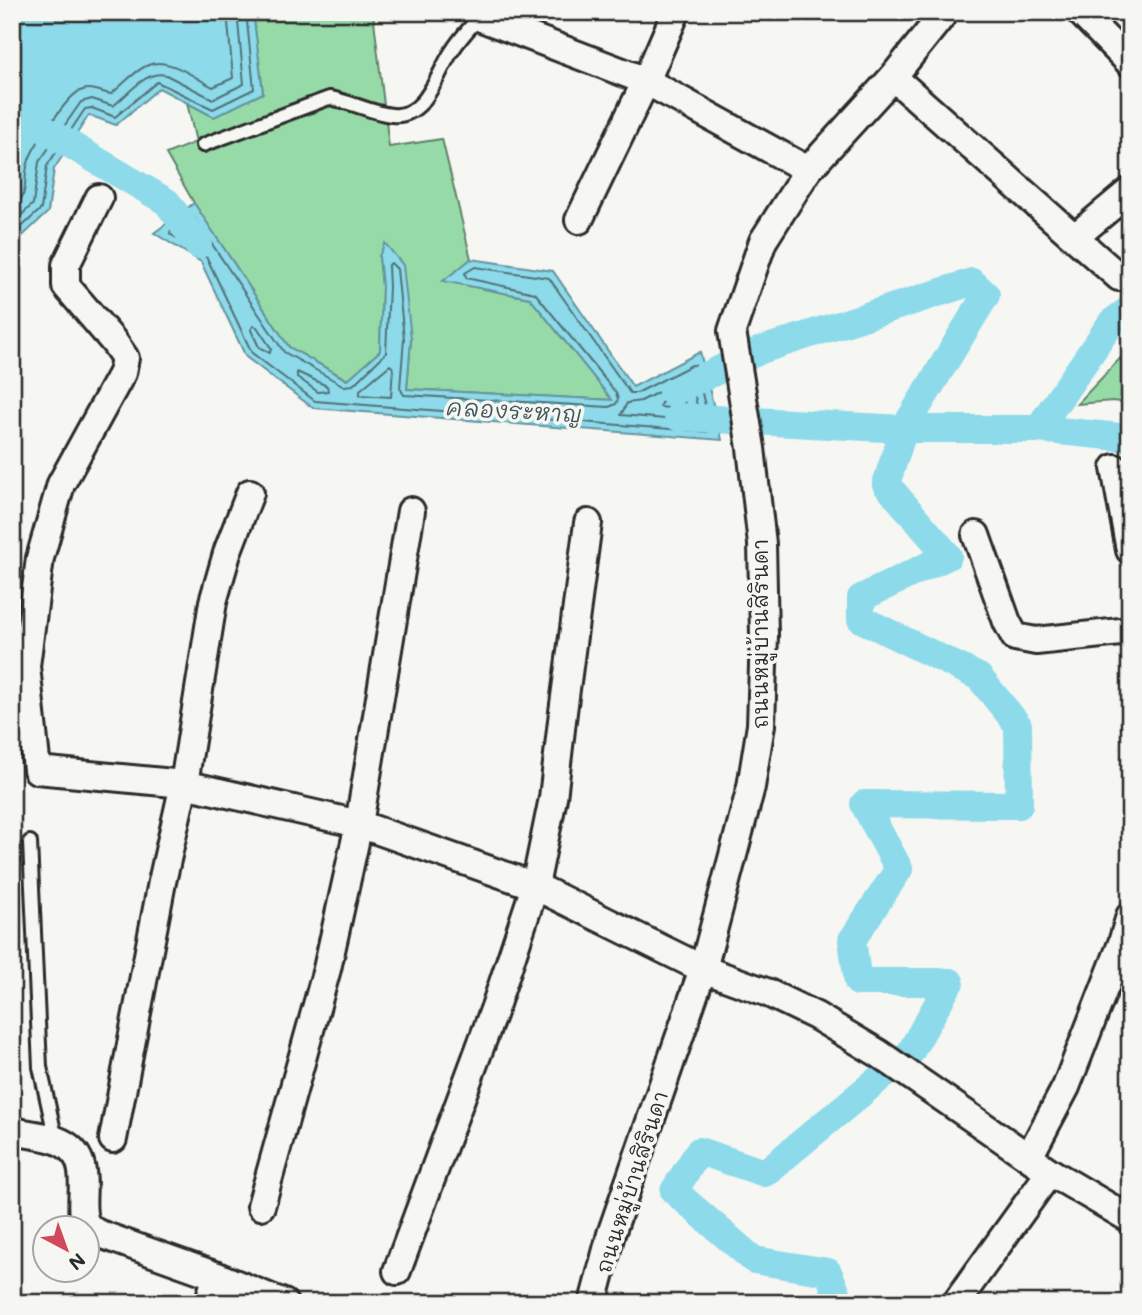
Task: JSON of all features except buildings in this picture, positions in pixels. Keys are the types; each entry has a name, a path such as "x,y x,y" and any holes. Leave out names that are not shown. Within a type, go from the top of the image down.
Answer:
{"street":[{"path":"579,220 676,12"},
{"name":"ถนนหมู่บ้านสิรินดา","path":"593,1303 611,1234 703,969 751,787 761,725 764,635 762,544 751,448 732,331 763,241 808,170 893,77 945,12"},
{"path":"480,14 646,81 808,170"},
{"path":"1093,17 1130,63"},
{"path":"893,77 1119,276"},
{"path":"1075,237 1130,191"},
{"path":"99,198 66,265 66,286 125,358 122,373 61,484 40,558 19,666 37,770 184,784 359,824 535,886 703,969 766,992 817,1016 878,1053 1039,1164 1130,1219"},
{"path":"1115,468 1130,550"},
{"path":"113,1139 162,882 184,784 213,602 228,550 250,493"},
{"path":"261,1206 327,969 359,824 411,510"},
{"path":"397,1271 495,1007 535,886 553,798 588,523"},
{"path":"976,534 1015,638 1036,641 1130,631"},
{"path":"956,1303 1039,1164 1130,916"},
{"path":"12,1131 56,1140 69,1147 80,1163 85,1183 83,1214 87,1226 97,1233 284,1303"},
{"path":"208,1303 217,1276"}],"lane":[{"path":"203,145 329,98 391,115 405,115 424,101 452,51 480,14"},
{"path":"30,842 40,1067 56,1140"}],"green space":[{"path":"253,12 373,12 389,147 442,139 471,259 444,281 530,298 613,400 407,389 411,339 379,256 382,286 380,351 348,380 289,347 194,203 166,154 196,142 187,103 214,117 263,93"},
{"path":"1130,348 1130,403 1112,401 1077,404"}],"water":[{"path":"12,12 253,12 263,93 214,117 159,88 116,125 89,115 54,169 48,212 12,246"},
{"path":"194,203 289,347 347,380 380,351 382,286 379,256 385,243 403,265 411,339 407,389 612,400 530,298 443,281 471,259 553,271 633,387 700,352 722,440 313,408 246,357 201,262 154,233"}],"waterway":[{"name":"คลองระหาญ","path":"37,125 167,202 198,245"},
{"path":"672,392 761,350 972,282 986,295 904,429 886,484 948,556 861,598 861,619 979,677 1018,725 1019,805 864,804 899,869 852,940 858,982 950,982 910,1053 765,1173 699,1151 674,1191 754,1260 828,1272 841,1303"},
{"path":"1038,429 1112,322 1130,309"},
{"name":"คลองระหาญ","path":"678,417 904,429 1038,429 1130,438"}]}
